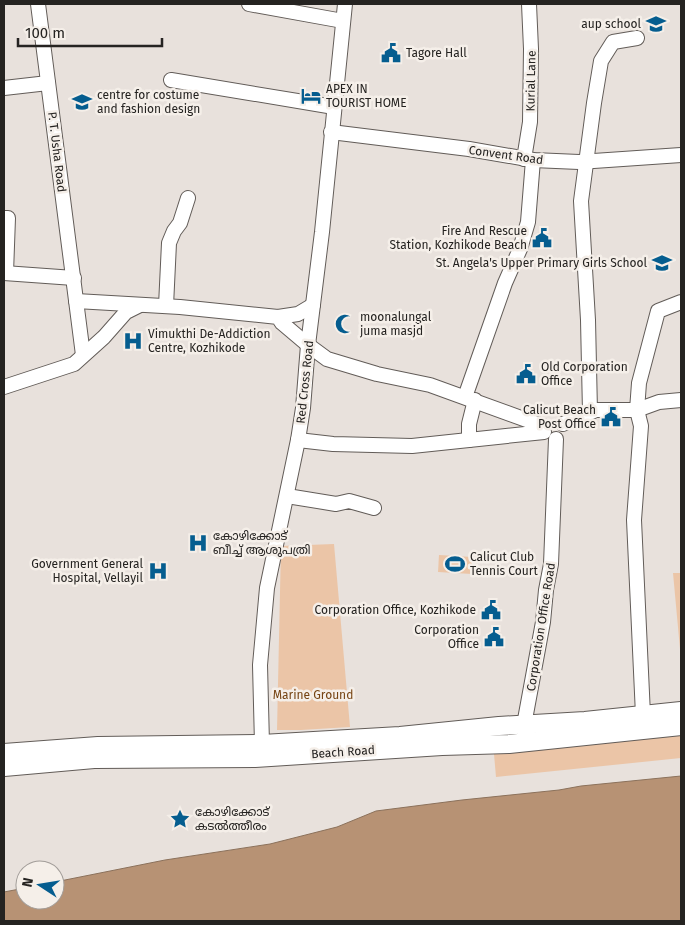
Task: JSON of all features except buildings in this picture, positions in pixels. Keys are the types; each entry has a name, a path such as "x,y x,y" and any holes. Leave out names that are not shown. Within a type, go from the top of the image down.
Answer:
{"main road":[{"name":"Beach Road","path":"4,754 98,746 264,751 499,726 681,711"},
{"name":"Beach Road","path":"4,767 94,759 526,742 681,726"}],"street":[{"name":"P. T. Usha Road","path":"38,4 83,355"},
{"path":"249,4 343,21"},
{"name":"Red Cross Road","path":"264,751 260,664 268,588 303,408 344,4"},
{"name":"Kurial Lane","path":"469,440 470,399 505,283 520,249 528,222 531,49 529,4"},
{"path":"590,412 588,320 581,201 601,61 613,42 637,38"},
{"path":"171,80 334,107"},
{"path":"4,88 48,83"},
{"name":"Convent Road","path":"332,132 529,160 586,162 681,155"},
{"path":"166,306 169,243 174,230 180,223 188,198"},
{"path":"4,218 8,218 5,273 74,278"},
{"path":"76,301 166,306 278,317 298,314 313,305"},
{"path":"643,715 634,520 642,426 637,410 638,383 658,311 681,302"},
{"path":"4,387 74,364 104,337 126,312 140,305"},
{"path":"278,317 282,323 327,359 377,374 430,385 470,399 548,432"},
{"path":"548,432 546,422 552,418 559,419 563,424 596,410 637,410 659,402 681,400"},
{"path":"298,440 333,444 412,446 548,432"},
{"name":"Corporation Office Road","path":"526,742 524,725 544,622 546,590 551,564 548,432"},
{"path":"287,496 336,504 349,501 374,508"}],"green space":[{"name":"Marine Ground","path":"334,544 350,727 277,730 281,546"},
{"name":"Calicut Club Tennis Court","path":"439,555 472,557 472,574 438,572"},
{"path":"673,573 681,573 680,649"},
{"path":"681,734 681,758 496,777 494,754"}],"shaded area":[{"path":"681,776 681,921 4,921 4,892 15,890 15,910 65,910 65,880 165,860 270,844 337,827 376,811"}],"place":[{"name":"aup school","path":"656,24"},
{"name":"Tagore Hall","path":"391,53"},
{"name":"APEX IN TOURIST HOME","path":"311,96"},
{"name":"centre for costume and fashion design","path":"82,102"},
{"name":"Fire And Rescue Station, Kozhikode Beach","path":"542,238"},
{"name":"St. Angela's Upper Primary Girls School","path":"662,263"},
{"name":"moonalungal juma masjd","path":"345,324"},
{"name":"Vimukthi De-Addiction Centre, Kozhikode","path":"133,341"},
{"name":"Old Corporation Office","path":"526,374"},
{"name":"Calicut Beach Post Office","path":"611,417"},
{"name":"കോഴിക്കോട് ബീച്ച് ആശുപത്രി","path":"198,543"},
{"name":"Calicut Club Tennis Court","path":"455,564"},
{"name":"Government General Hospital, Vellayil","path":"158,571"},
{"name":"Corporation Office, Kozhikode","path":"491,610"},
{"name":"Corporation Office","path":"494,637"},
{"name":"കോഴിക്കോട് കടൽത്തീരം","path":"180,819"}]}
